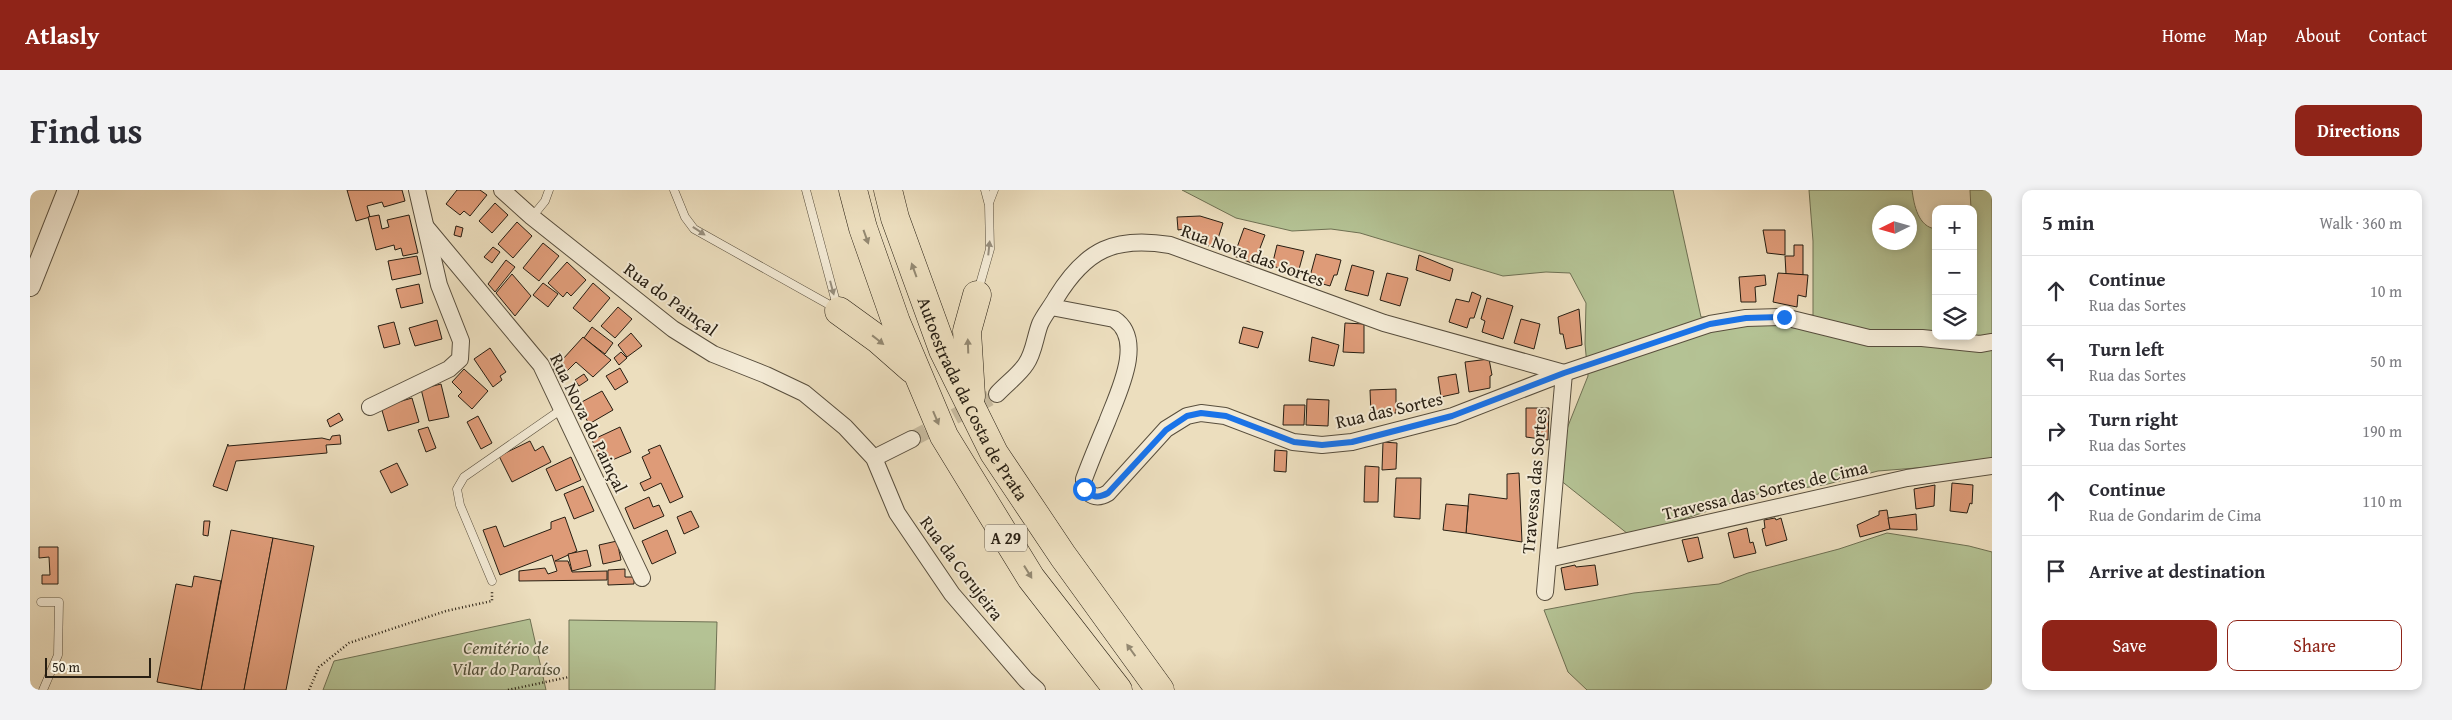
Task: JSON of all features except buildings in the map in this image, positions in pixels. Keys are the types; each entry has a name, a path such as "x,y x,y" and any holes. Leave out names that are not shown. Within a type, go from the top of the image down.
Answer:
{"highway":[{"name":"Autoestrada da Costa de Prata","path":"853,190 863,228 916,373 944,436 1031,578 1118,690"},
{"name":"Autoestrada da Costa de Prata","path":"888,190 896,218 943,350 972,412 994,453 1063,556 1160,690"},
{"path":"972,412 968,331 977,295"},
{"path":"838,310 879,340 916,373"}],"street":[{"path":"30,286 68,190"},
{"path":"370,407 449,369 460,359 461,341 439,285 417,190"},
{"name":"Rua do Painçal","path":"502,190 532,217 673,329 713,354 766,375 804,393 845,427 874,458"},
{"name":"Rua Nova do Painçal","path":"426,227 541,365 642,578"},
{"name":"Rua Nova das Sortes","path":"997,394 1027,364 1041,322 1064,285 1084,264 1103,249 1120,244 1144,241 1170,245 1384,323 1564,373"},
{"name":"Rua das Sortes","path":"1051,307 1114,319 1123,325 1126,334 1128,355 1125,376 1084,479 1084,489 1091,496 1100,497 1108,493 1166,430 1187,416 1201,413 1226,416 1294,442 1322,445 1352,442 1452,416 1564,373"},
{"path":"1564,373 1710,324 1746,318 1784,317 1869,338 1922,338 1980,344 1992,342"},
{"name":"Travessa das Sortes","path":"1545,592 1564,373"},
{"path":"874,458 912,439"},
{"name":"Rua da Corujeira","path":"874,458 897,513 952,594 1026,680 1037,690"},
{"name":"Travessa das Sortes de Cima","path":"1548,559 1907,478 1992,466"}],"lane":[{"path":"532,217 545,201 549,190"},
{"path":"674,190 685,217 694,229 838,310"},
{"path":"806,190 838,310"},
{"path":"977,295 990,249 988,205 985,190"},
{"path":"988,205 994,190"},
{"path":"492,581 460,505 457,489 464,477 562,409"},
{"path":"42,602 59,602 60,624 58,655 43,690"}],"path":[{"path":"310,690 319,667 349,643 446,611 492,601 492,581"},
{"path":"508,690 569,677"}],"green space":[{"path":"1182,190 1673,190 1701,317 1813,315 1813,241 1809,190 1912,190 1915,205 1872,205 1872,250 1917,250 1917,211 1921,220 1932,228 1932,340 1977,340 1977,205 1971,205 1970,190 1992,190 1992,462 1878,471 1824,485 1758,494 1675,522 1628,534 1555,476 1568,426 1588,376 1585,344 1586,303 1570,273 1546,272 1503,276 1360,233 1331,229 1292,231 1236,218"},
{"path":"1887,533 1969,546 1992,552 1992,690 1587,690 1568,672 1544,610 1634,593 1719,584 1748,573 1839,549"},
{"name":"Cemitério de Vilar do Paraíso","path":"530,619 546,690 323,690 334,661"},
{"name":"Cemitério de Vilar do Paraíso","path":"569,620 717,622 715,690 569,690"}],"tunnel":[{"path":"912,439 997,394"}],"route":[{"path":"1084,489 1091,496 1100,497 1108,493 1166,430 1187,416 1201,413 1226,416 1294,442 1322,445 1352,442 1416,427 1452,416 1564,373 1710,324 1746,318 1784,317"}]}
